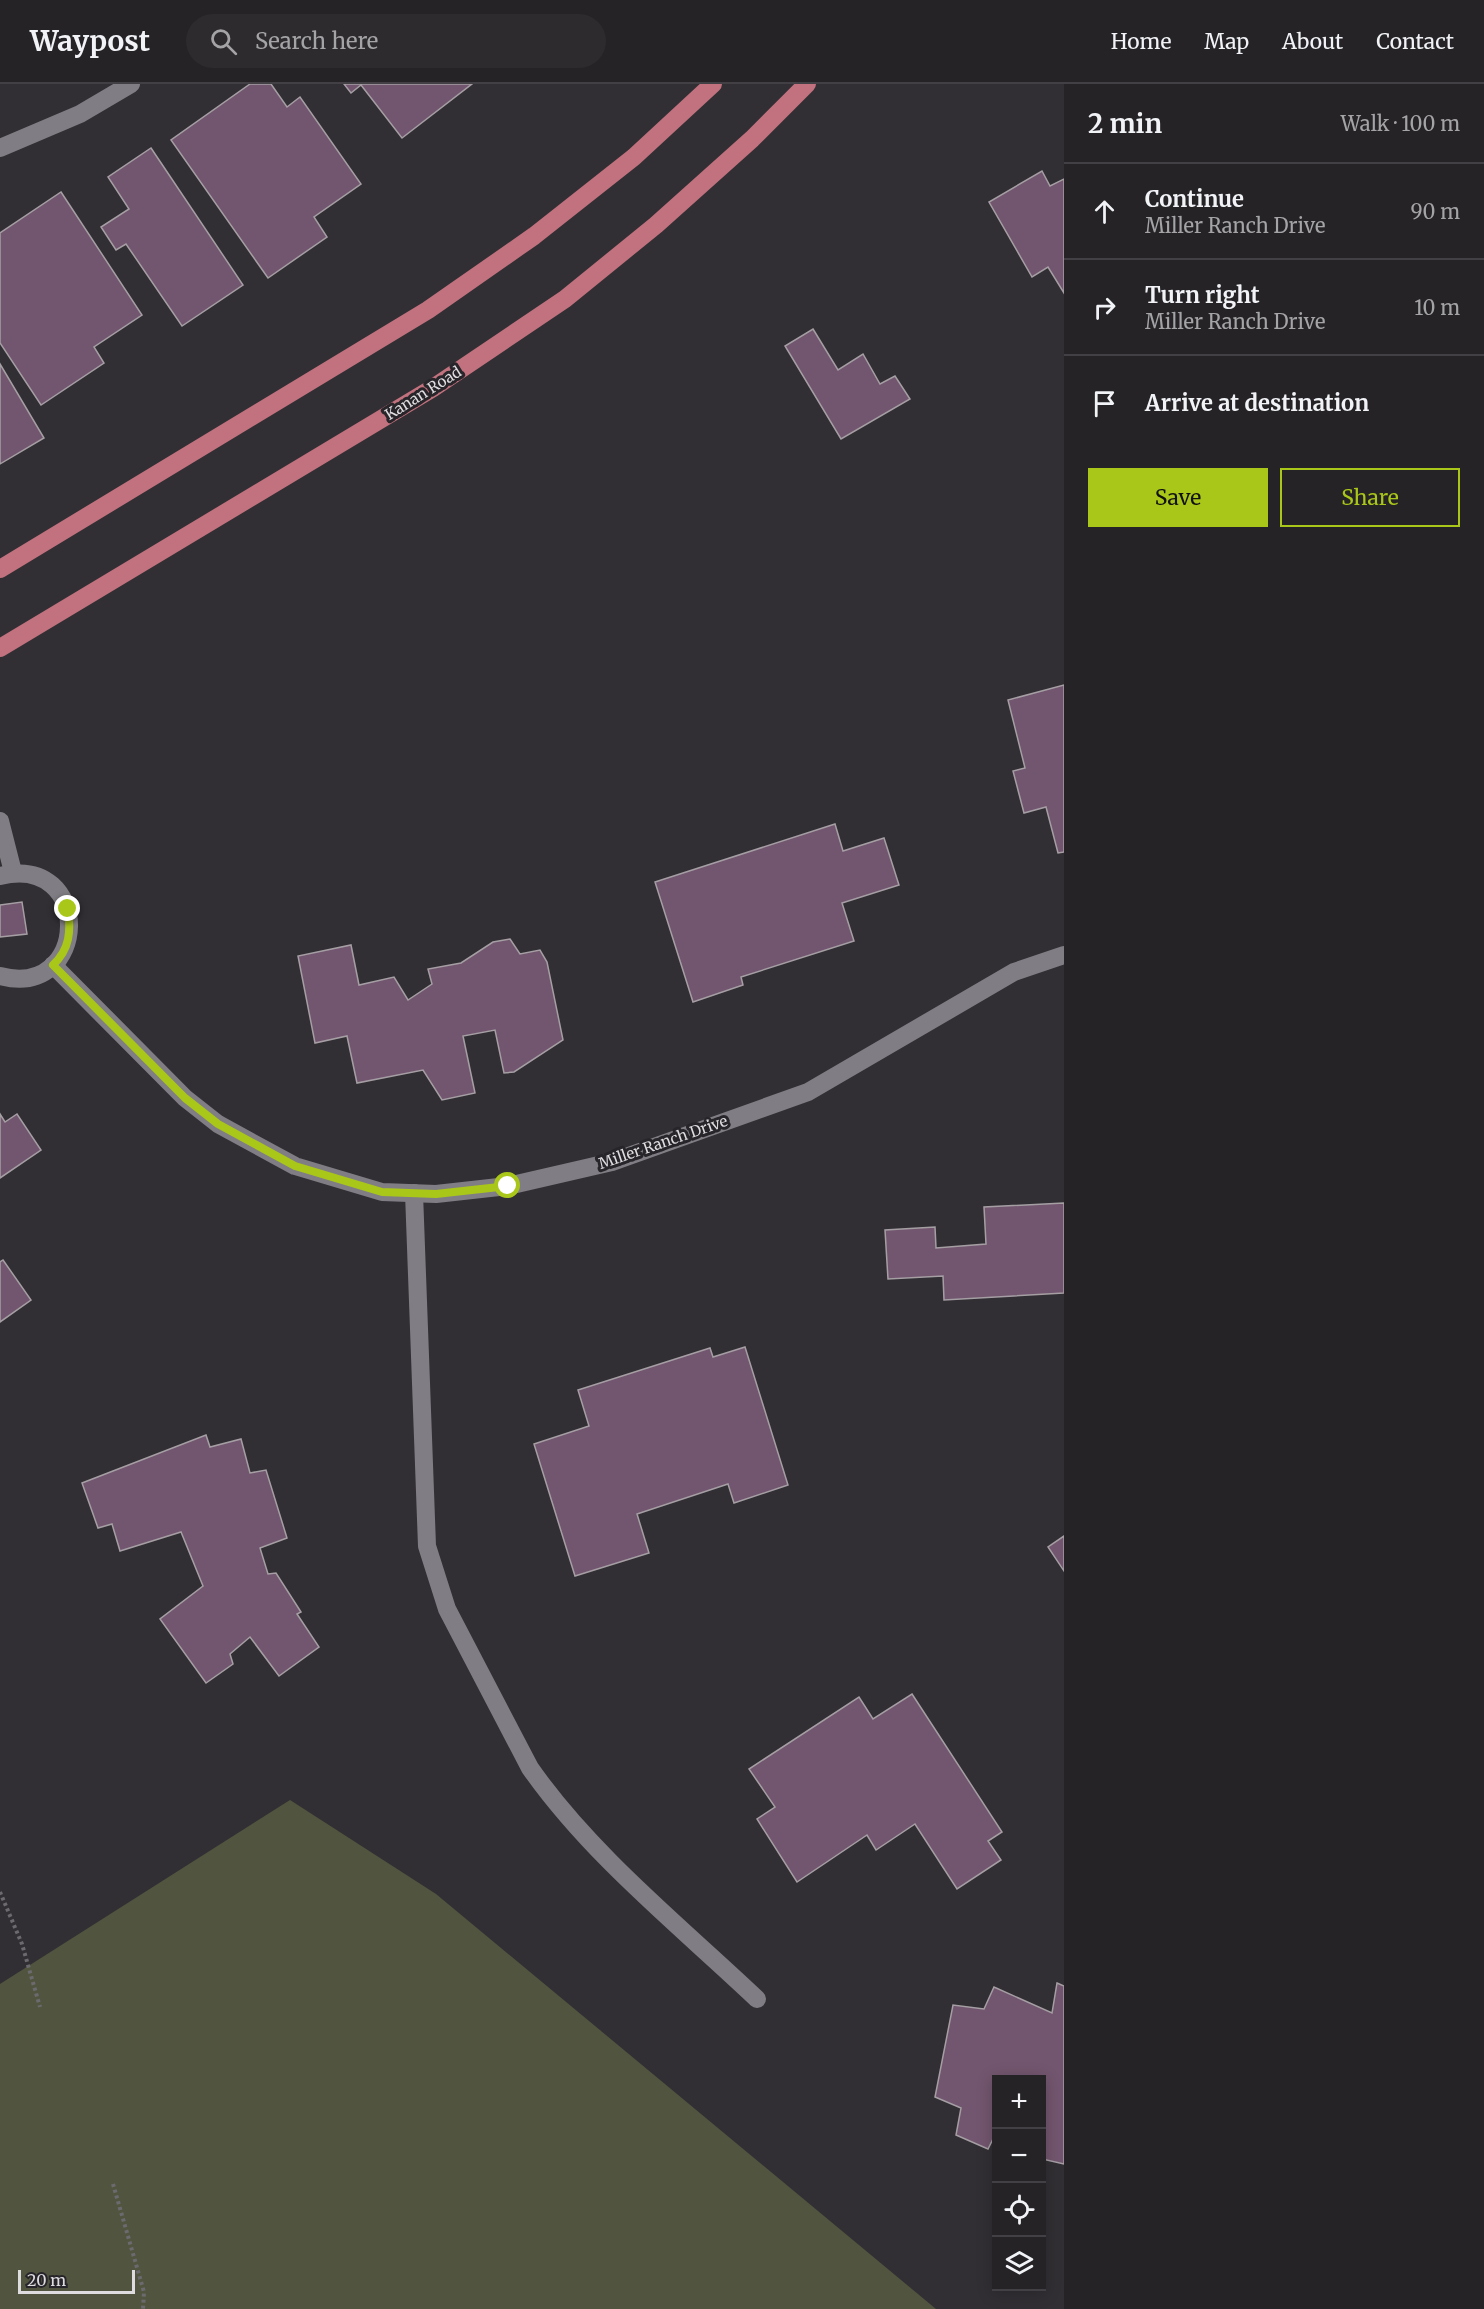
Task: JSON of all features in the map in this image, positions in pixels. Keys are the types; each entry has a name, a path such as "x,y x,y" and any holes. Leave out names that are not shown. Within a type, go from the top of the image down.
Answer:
{"main road":[{"path":"0,569 438,303 544,229 634,157 713,84"},
{"name":"Kanan Road","path":"0,648 433,388 565,299 674,209 752,139 807,84"}],"street":[{"path":"0,148 80,114 131,84"},
{"path":"0,821 7,874 31,874 47,882 60,893 68,909 70,927 68,944 53,965 45,971 29,978 11,979 0,976"},
{"name":"Miller Ranch Drive","path":"53,965 185,1098 218,1124 295,1166 382,1192 436,1194 508,1186 612,1162 808,1092 1014,972 1064,955"},
{"path":"414,1193 427,1546 447,1609 530,1768 546,1792 617,1868 757,1999"}],"path":[{"path":"0,1892 22,1944 40,2007"},
{"path":"113,2184 144,2292 143,2309"}],"green space":[{"path":"290,1800 436,1894 936,2309 0,2309 0,1984"}],"building":[{"path":"250,84 271,84 287,107 300,97 361,184 314,217 327,237 268,278 171,140"},
{"path":"344,84 472,84 402,138 361,85 351,93"},
{"path":"151,148 243,285 182,326 126,244 116,250 101,227 129,209 108,177"},
{"path":"1042,171 1050,186 1064,179 1064,293 1048,267 1032,277 989,202"},
{"path":"61,192 142,315 94,347 104,363 41,405 0,343 0,233"},
{"path":"813,329 838,370 863,354 880,384 895,376 910,399 841,439 785,346"},
{"path":"0,364 44,438 0,464"},
{"path":"1064,685 1064,852 1058,853 1046,807 1024,813 1013,771 1025,768 1008,700"},
{"path":"835,824 843,851 884,838 899,885 842,903 854,941 741,977 743,985 693,1002 655,882"},
{"path":"22,902 27,934 0,937 0,905"},
{"path":"510,939 520,954 540,950 547,962 563,1040 514,1072 504,1073 495,1030 463,1036 475,1093 442,1100 423,1070 357,1083 347,1036 315,1043 298,956 351,945 359,985 394,977 408,1000 432,984 428,969 461,963 493,942"},
{"path":"0,1114 5,1122 17,1114 41,1150 0,1178"},
{"path":"1064,1203 1064,1293 944,1300 943,1276 888,1279 885,1230 935,1227 936,1248 986,1244 984,1207"},
{"path":"3,1260 31,1300 0,1322 0,1262"},
{"path":"745,1347 788,1485 734,1503 728,1484 637,1514 649,1553 575,1576 534,1444 589,1426 578,1390 710,1348 713,1357"},
{"path":"206,1435 210,1447 241,1439 250,1473 266,1470 287,1538 260,1548 268,1574 276,1573 301,1612 297,1614 319,1647 279,1676 250,1637 230,1654 233,1664 206,1683 160,1619 203,1586 181,1532 120,1551 112,1524 98,1528 82,1483"},
{"path":"1064,1536 1064,1571 1048,1547"},
{"path":"912,1694 1002,1832 988,1841 1001,1860 957,1889 915,1824 876,1850 867,1835 797,1882 757,1819 775,1807 749,1769 859,1697 873,1719"},
{"path":"1057,1983 1064,1986 1064,2164 1046,2160 1046,2075 992,2075 992,2141 988,2149 956,2135 961,2108 935,2097 953,2005 984,2009 994,1987 1052,2013"}],"route":[{"path":"68,909 70,927 68,944 53,965 185,1098 218,1124 295,1166 382,1192 436,1194 508,1186"}]}
